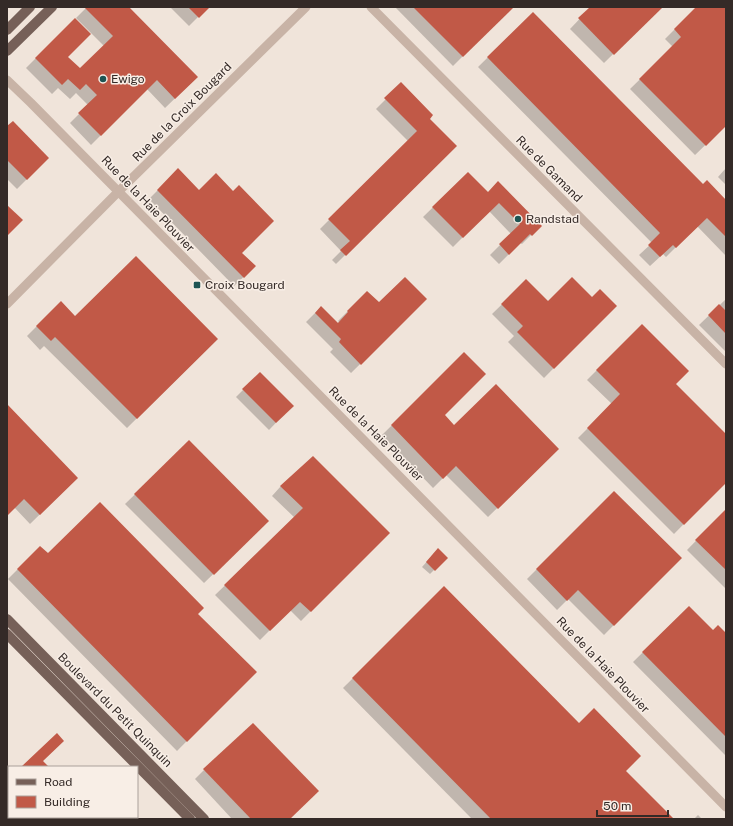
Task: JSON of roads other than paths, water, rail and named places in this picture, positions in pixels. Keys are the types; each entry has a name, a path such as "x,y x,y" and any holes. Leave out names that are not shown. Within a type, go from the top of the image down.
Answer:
{"main road":[{"path":"7,30 30,7"},
{"path":"7,51 52,7"},
{"name":"Boulevard du Petit Quinquin","path":"7,619 204,819"},
{"name":"Boulevard du Petit Quinquin","path":"7,634 138,766"},
{"name":"Boulevard du Petit Quinquin","path":"138,766 190,819"}],"street":[{"name":"Rue de la Croix Bougard","path":"7,304 119,191 306,7"},
{"name":"Rue de Gamand","path":"371,7 726,364"},
{"name":"Rue de la Haie Plouvier","path":"7,80 119,191 726,807"}],"place":[{"name":"Ewigo","path":"103,79"},
{"name":"Randstad","path":"518,219"},
{"name":"Croix Bougard","path":"197,285"}]}
